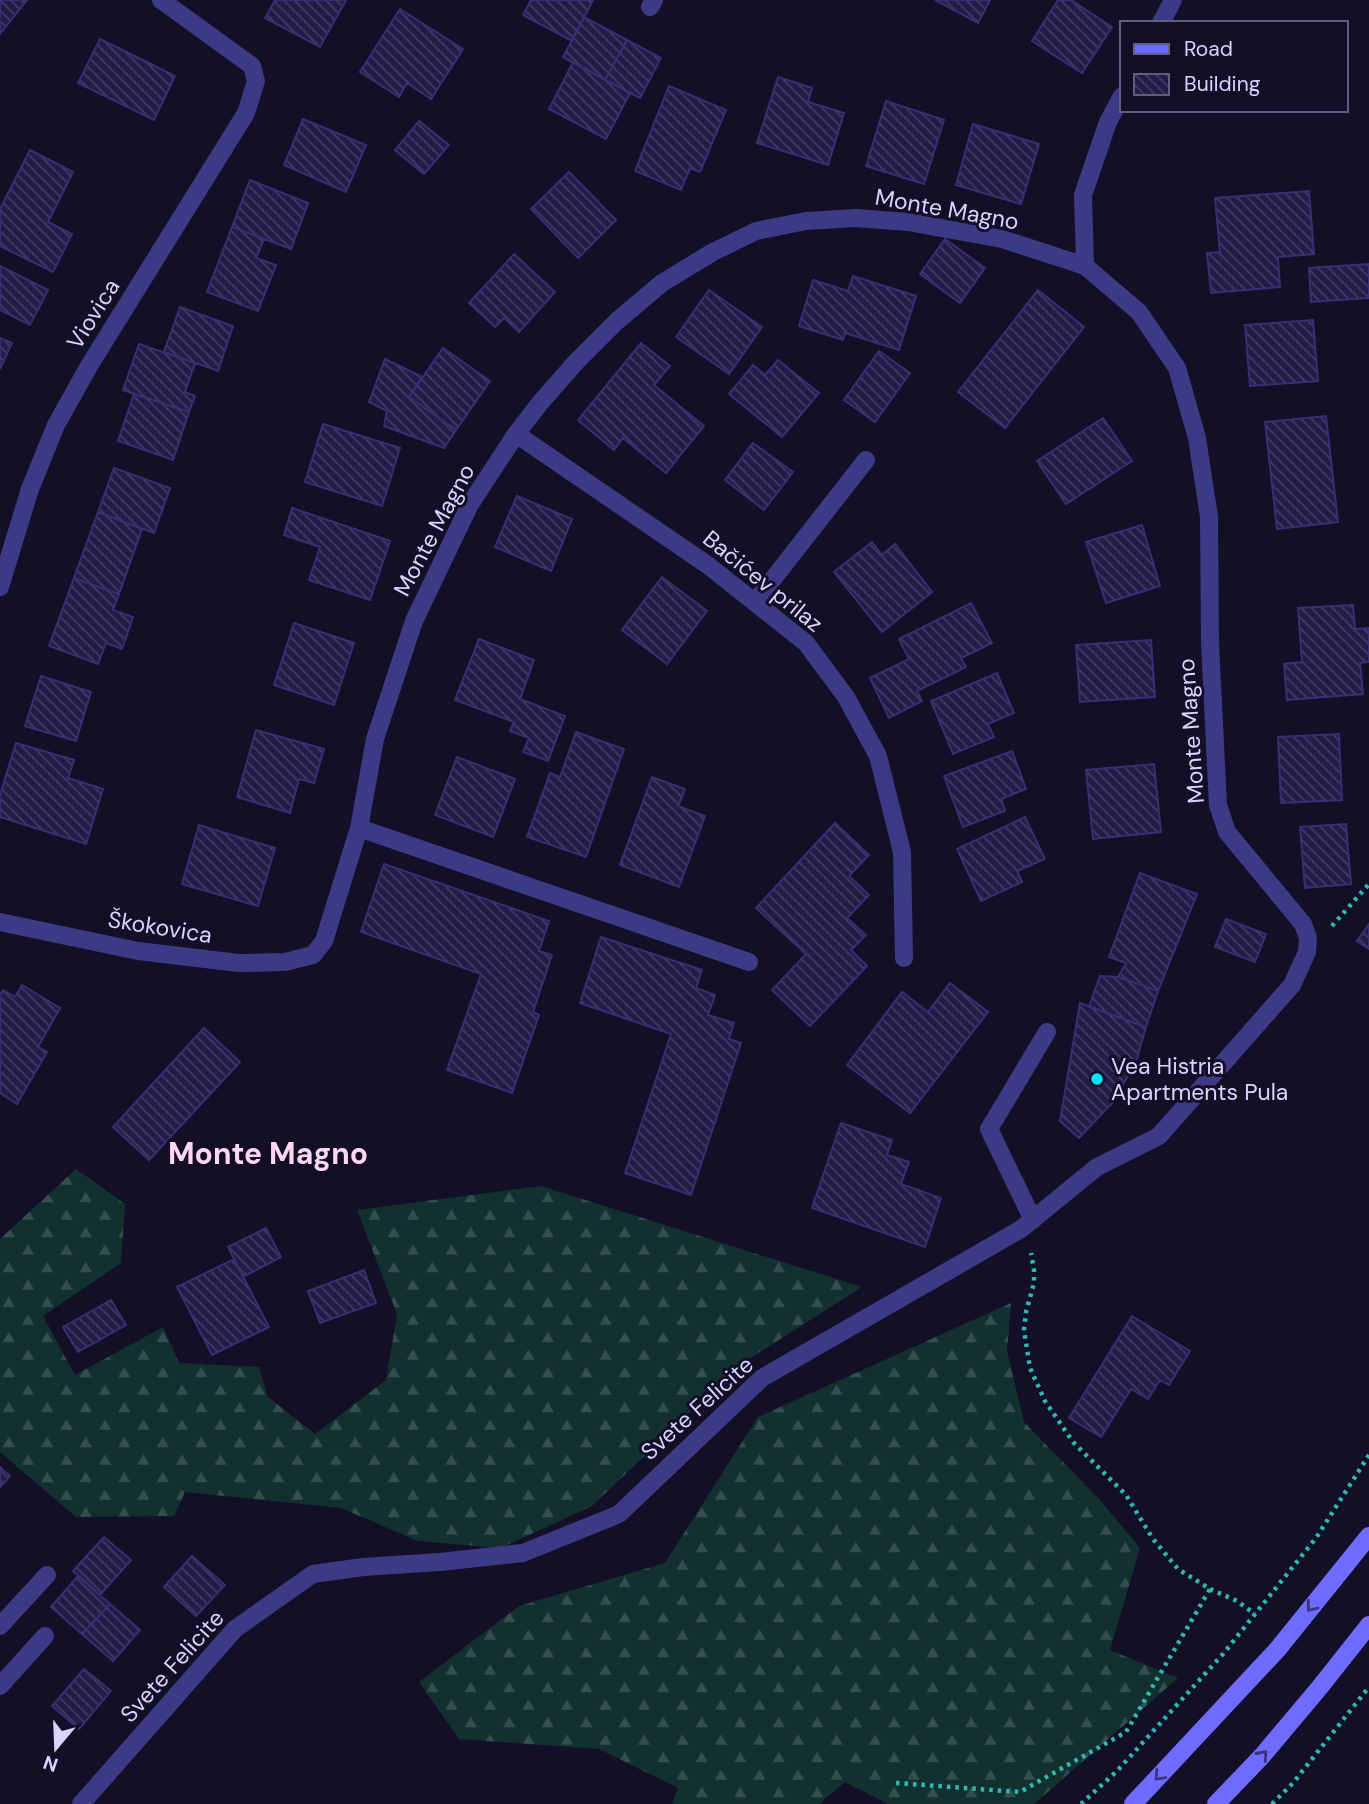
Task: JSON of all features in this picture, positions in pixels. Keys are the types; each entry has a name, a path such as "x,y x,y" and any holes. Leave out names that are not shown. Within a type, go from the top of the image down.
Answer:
{"main road":[{"path":"1133,1804 1277,1650 1369,1536"},
{"path":"1216,1804 1262,1756 1369,1625"}],"street":[{"name":"Viovica","path":"0,587 30,489 56,425 89,366 246,113 256,81 252,66 162,0"},
{"path":"1162,21 1173,0"},
{"path":"1085,266 1083,195 1108,122 1120,100"},
{"name":"Monte Magno","path":"313,955 324,941 359,828 375,739 414,621 469,506 516,434 576,362 662,283 713,252 756,231 806,221 856,218 908,222 1002,239 1085,266 1139,312 1177,368 1197,438 1209,517 1210,642 1218,805 1227,832 1303,925 1308,938 1307,952"},
{"name":"Bačićev prilaz","path":"516,434 709,566 755,602 806,643 846,697 878,757 902,852 904,958"},
{"path":"755,602 866,460"},
{"path":"359,828 749,962"},
{"name":"Škokovica","path":"0,922 138,951 239,963 285,962 313,955"},
{"name":"Svete Felicite","path":"81,1804 235,1629 313,1574 523,1553 619,1514 762,1378 1027,1224 1097,1167 1159,1136 1292,985 1307,952"},
{"path":"1027,1224 989,1129 1047,1032"},
{"path":"0,1626 47,1575"},
{"path":"0,1686 44,1636"}],"path":[{"path":"1307,952 1369,884"},
{"path":"1027,1224 1034,1283 1024,1330 1030,1368 1045,1401 1073,1442 1126,1495 1153,1539 1178,1569 1210,1589 1237,1601 1255,1614"},
{"path":"1081,1804 1126,1761 1223,1654 1316,1538 1369,1455"},
{"path":"896,1783 1020,1792 1126,1732 1210,1589"},
{"path":"1272,1804 1293,1783 1368,1690"}],"green space":[{"path":"76,1169 125,1204 121,1263 43,1316 75,1375 163,1327 179,1363 259,1367 268,1397 315,1434 386,1380 397,1314 357,1210 541,1186 862,1287 741,1364 592,1506 501,1548 418,1541 341,1508 185,1492 174,1516 76,1517 0,1452 0,1239"},
{"path":"1011,1303 1007,1351 1024,1422 1100,1500 1140,1548 1110,1650 1178,1678 1034,1804 888,1804 845,1782 819,1804 672,1804 678,1788 599,1749 459,1739 419,1682 519,1606 665,1563 758,1417"}],"building":[{"path":"0,0 27,0 0,34"},
{"path":"275,0 346,0 320,47 265,18"},
{"path":"531,0 593,0 572,41 523,15"},
{"path":"935,0 990,0 978,23"},
{"path":"1058,0 1071,0 1112,27 1082,73 1032,41"},
{"path":"400,9 463,49 431,99 407,83 399,97 360,72"},
{"path":"584,17 627,40 605,80 563,57"},
{"path":"100,39 175,76 154,120 78,83"},
{"path":"627,40 661,58 640,98 605,80"},
{"path":"573,62 630,93 606,139 549,109"},
{"path":"778,77 812,88 808,102 844,113 828,165 757,143"},
{"path":"669,86 726,110 700,172 690,168 681,190 635,171"},
{"path":"886,101 944,120 924,184 866,166"},
{"path":"303,119 366,145 346,192 284,165"},
{"path":"419,121 449,145 424,174 395,150"},
{"path":"973,124 1039,144 1021,204 956,185"},
{"path":"30,150 73,172 48,222 72,234 53,272 0,246 0,209"},
{"path":"569,172 616,220 578,258 531,209"},
{"path":"250,180 308,203 291,249 232,227"},
{"path":"1309,191 1314,254 1278,257 1280,287 1211,293 1207,253 1220,252 1215,198"},
{"path":"232,227 264,239 256,258 276,265 258,311 207,292"},
{"path":"945,239 985,268 960,303 920,274"},
{"path":"514,254 555,292 519,332 504,318 495,327 469,303"},
{"path":"1369,264 1369,298 1311,302 1309,268"},
{"path":"0,266 48,290 30,325 0,310"},
{"path":"853,276 916,296 899,350 845,333 843,340 799,326 813,280 848,291"},
{"path":"709,290 762,327 729,374 676,337"},
{"path":"1038,290 1084,327 1005,428 958,392"},
{"path":"180,307 233,326 218,371 164,352"},
{"path":"1313,320 1318,381 1250,386 1245,325"},
{"path":"0,338 12,343 0,369"},
{"path":"641,343 670,366 654,385 704,426 666,473 623,438 614,450 578,420"},
{"path":"139,344 195,363 185,392 195,396 189,412 123,390"},
{"path":"443,348 490,381 456,430 409,397"},
{"path":"879,351 910,373 875,422 844,400"},
{"path":"385,359 422,377 409,397 456,430 444,448 384,426 387,411 369,402"},
{"path":"778,360 819,393 782,437 729,394 753,365 765,375"},
{"path":"134,394 189,412 173,460 118,441"},
{"path":"1326,416 1338,522 1277,529 1265,422"},
{"path":"1103,418 1132,461 1066,504 1037,461"},
{"path":"323,424 400,448 382,506 305,482"},
{"path":"753,443 793,472 764,510 725,480"},
{"path":"114,468 170,488 154,533 98,512"},
{"path":"517,496 572,519 551,571 495,547"},
{"path":"292,508 390,541 370,600 309,580 320,547 284,535"},
{"path":"98,512 142,529 119,594 74,578"},
{"path":"1142,525 1160,586 1106,603 1086,542"},
{"path":"872,542 882,555 895,544 932,592 882,632 834,572"},
{"path":"662,577 707,611 667,664 622,630"},
{"path":"74,578 119,594 113,610 133,617 122,649 106,643 98,664 49,646"},
{"path":"971,603 992,643 961,658 966,667 917,691 922,701 889,718 870,678 909,659 899,639"},
{"path":"1353,605 1355,629 1369,628 1369,662 1360,663 1363,694 1287,700 1284,664 1302,662 1298,608"},
{"path":"294,623 354,643 334,705 274,685"},
{"path":"479,639 534,660 520,699 565,716 548,761 523,752 529,738 510,731 514,722 455,700"},
{"path":"1151,640 1155,697 1080,702 1076,645"},
{"path":"997,673 1014,713 988,724 994,737 953,754 931,701"},
{"path":"41,676 91,692 76,741 25,726"},
{"path":"256,730 324,749 314,783 299,779 290,813 237,797"},
{"path":"576,732 624,749 586,857 527,837 550,773 560,777"},
{"path":"1339,734 1342,800 1281,803 1278,737"},
{"path":"16,743 74,760 68,778 103,789 86,844 0,817 0,795"},
{"path":"1012,751 1026,789 1001,799 1005,811 963,827 944,776"},
{"path":"457,757 515,779 493,837 435,815"},
{"path":"1154,764 1161,832 1093,839 1086,770"},
{"path":"652,777 685,789 678,806 705,816 679,887 620,865"},
{"path":"1025,817 1045,859 1017,871 1022,882 981,901 957,849"},
{"path":"835,823 869,855 849,876 869,895 847,918 866,935 851,950 867,966 810,1026 772,990 806,954 756,908"},
{"path":"1346,824 1351,884 1305,888 1300,827"},
{"path":"199,825 275,848 258,906 182,884"},
{"path":"384,864 549,921 539,951 552,955 533,1012 539,1015 512,1093 447,1070 481,974 361,932"},
{"path":"1140,873 1197,894 1158,991 1118,977 1126,963 1109,957"},
{"path":"1226,919 1266,934 1255,962 1215,947"},
{"path":"1369,924 1369,949 1357,941"},
{"path":"601,937 702,970 696,988 715,995 708,1015 734,1023 729,1039 741,1043 691,1195 625,1173 671,1034 580,1003"},
{"path":"1100,976 1118,977 1158,991 1146,1027 1089,1007"},
{"path":"950,983 988,1012 910,1113 847,1065 902,992 928,1012"},
{"path":"22,985 60,1008 38,1047 47,1052 17,1104 0,1093 0,995 3,990 15,997"},
{"name":"Vea Histria Apartments Pula","path":"1080,1003 1146,1027 1137,1058 1115,1100 1079,1138 1060,1121"},
{"path":"204,1028 240,1062 149,1160 113,1127"},
{"path":"841,1123 892,1140 887,1155 909,1162 901,1184 941,1198 925,1247 812,1208"},
{"path":"266,1228 281,1257 243,1277 228,1247"},
{"path":"234,1259 269,1327 212,1355 177,1287"},
{"path":"364,1270 376,1303 320,1323 308,1291"},
{"path":"111,1300 126,1325 78,1352 63,1327"},
{"path":"1132,1316 1190,1351 1169,1385 1160,1380 1148,1399 1131,1389 1101,1437 1069,1418"},
{"path":"0,1467 10,1476 0,1487"},
{"path":"104,1537 131,1560 100,1595 73,1571"},
{"path":"192,1556 225,1585 196,1616 164,1587"},
{"path":"78,1576 110,1604 82,1634 51,1607"},
{"path":"110,1604 140,1630 113,1661 82,1634"},
{"path":"84,1669 111,1691 79,1729 52,1706"}],"place":[{"name":"Vea Histria Apartments Pula","path":"1097,1079"}],"district":[{"name":"Monte Magno","path":"268,1154"}]}
